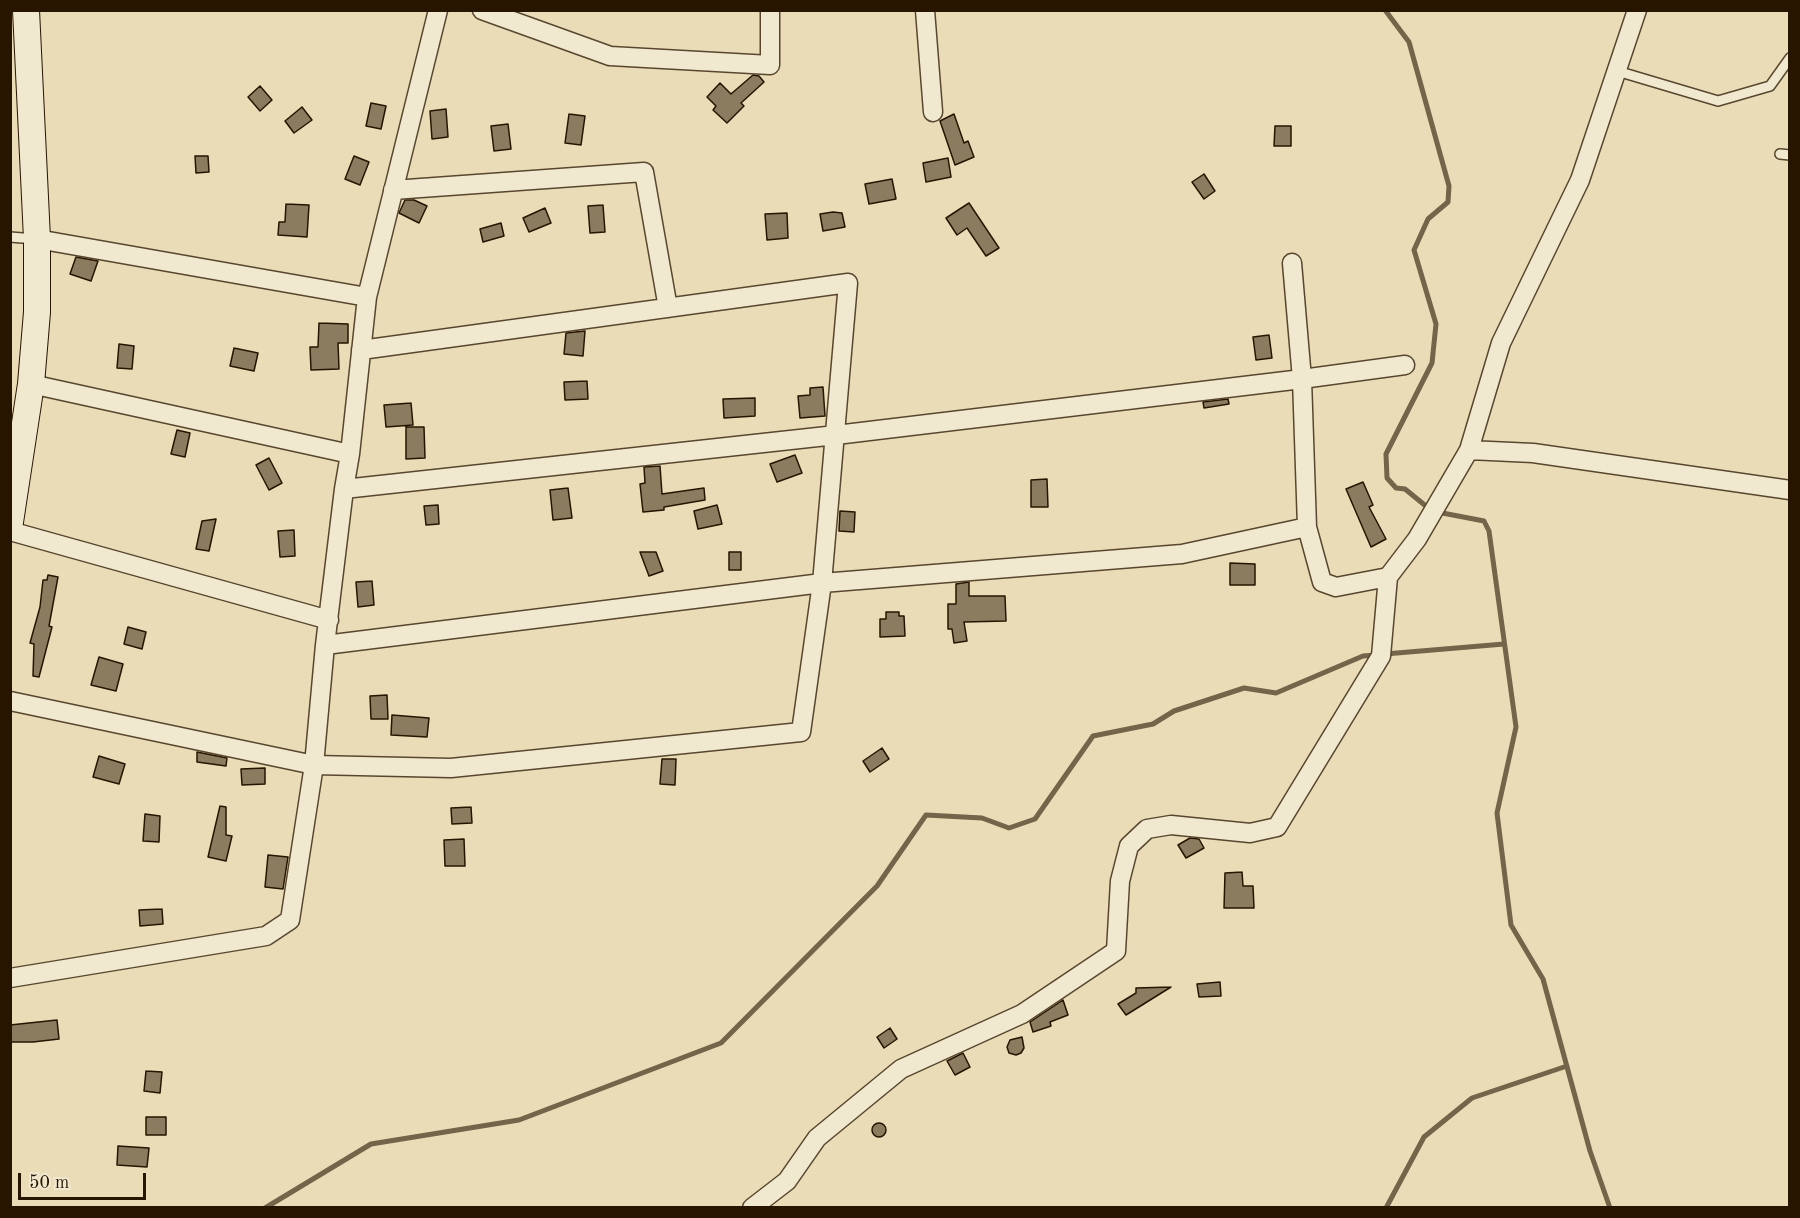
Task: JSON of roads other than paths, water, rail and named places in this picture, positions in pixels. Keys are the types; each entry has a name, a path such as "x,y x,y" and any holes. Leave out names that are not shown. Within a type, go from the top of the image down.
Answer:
{"street":[{"path":"10,522 31,384 37,312 37,239 26,10"},
{"path":"10,978 266,936 290,920 314,765 367,297 438,10"},
{"path":"482,10 610,56 770,65 770,10"},
{"path":"925,10 933,112"},
{"path":"752,1208 787,1181 817,1138 901,1069 1022,1014 1116,951 1120,881 1129,846 1147,829 1171,825 1250,832 1277,827 1381,656 1388,577 1418,539 1469,450 1501,343 1580,180 1637,10"},
{"path":"393,190 644,172 668,308"},
{"path":"37,239 367,297"},
{"path":"1292,263 1302,379 1306,527 1322,582 1336,587 1388,577"},
{"path":"10,700 314,765 451,768 801,732 822,583 848,283 361,350"},
{"path":"344,489 836,435 1302,379 1406,364"},
{"path":"31,384 350,454"},
{"path":"1469,450 1533,453 1790,490"},
{"path":"326,645 822,583 1182,554 1306,527"},
{"path":"10,531 329,620"}],"lane":[{"path":"1617,71 1718,101 1770,86 1790,58"},
{"path":"10,237 37,239"}],"waterway":[{"path":"1385,10 1409,42 1449,186 1448,202 1428,219 1414,250 1436,324 1432,363 1386,454 1387,478 1396,488 1405,489 1432,511 1484,521 1489,531 1516,727 1497,813 1511,925 1543,979 1590,1151 1610,1208"},
{"path":"1385,654 1504,644"},
{"path":"265,1208 371,1144 519,1120 721,1043 877,886 926,815 982,818 1009,828 1035,819 1093,736 1153,724 1174,711 1244,688 1276,693 1363,656 1376,655"},
{"path":"1386,1208 1424,1137 1472,1098 1567,1066"}]}
